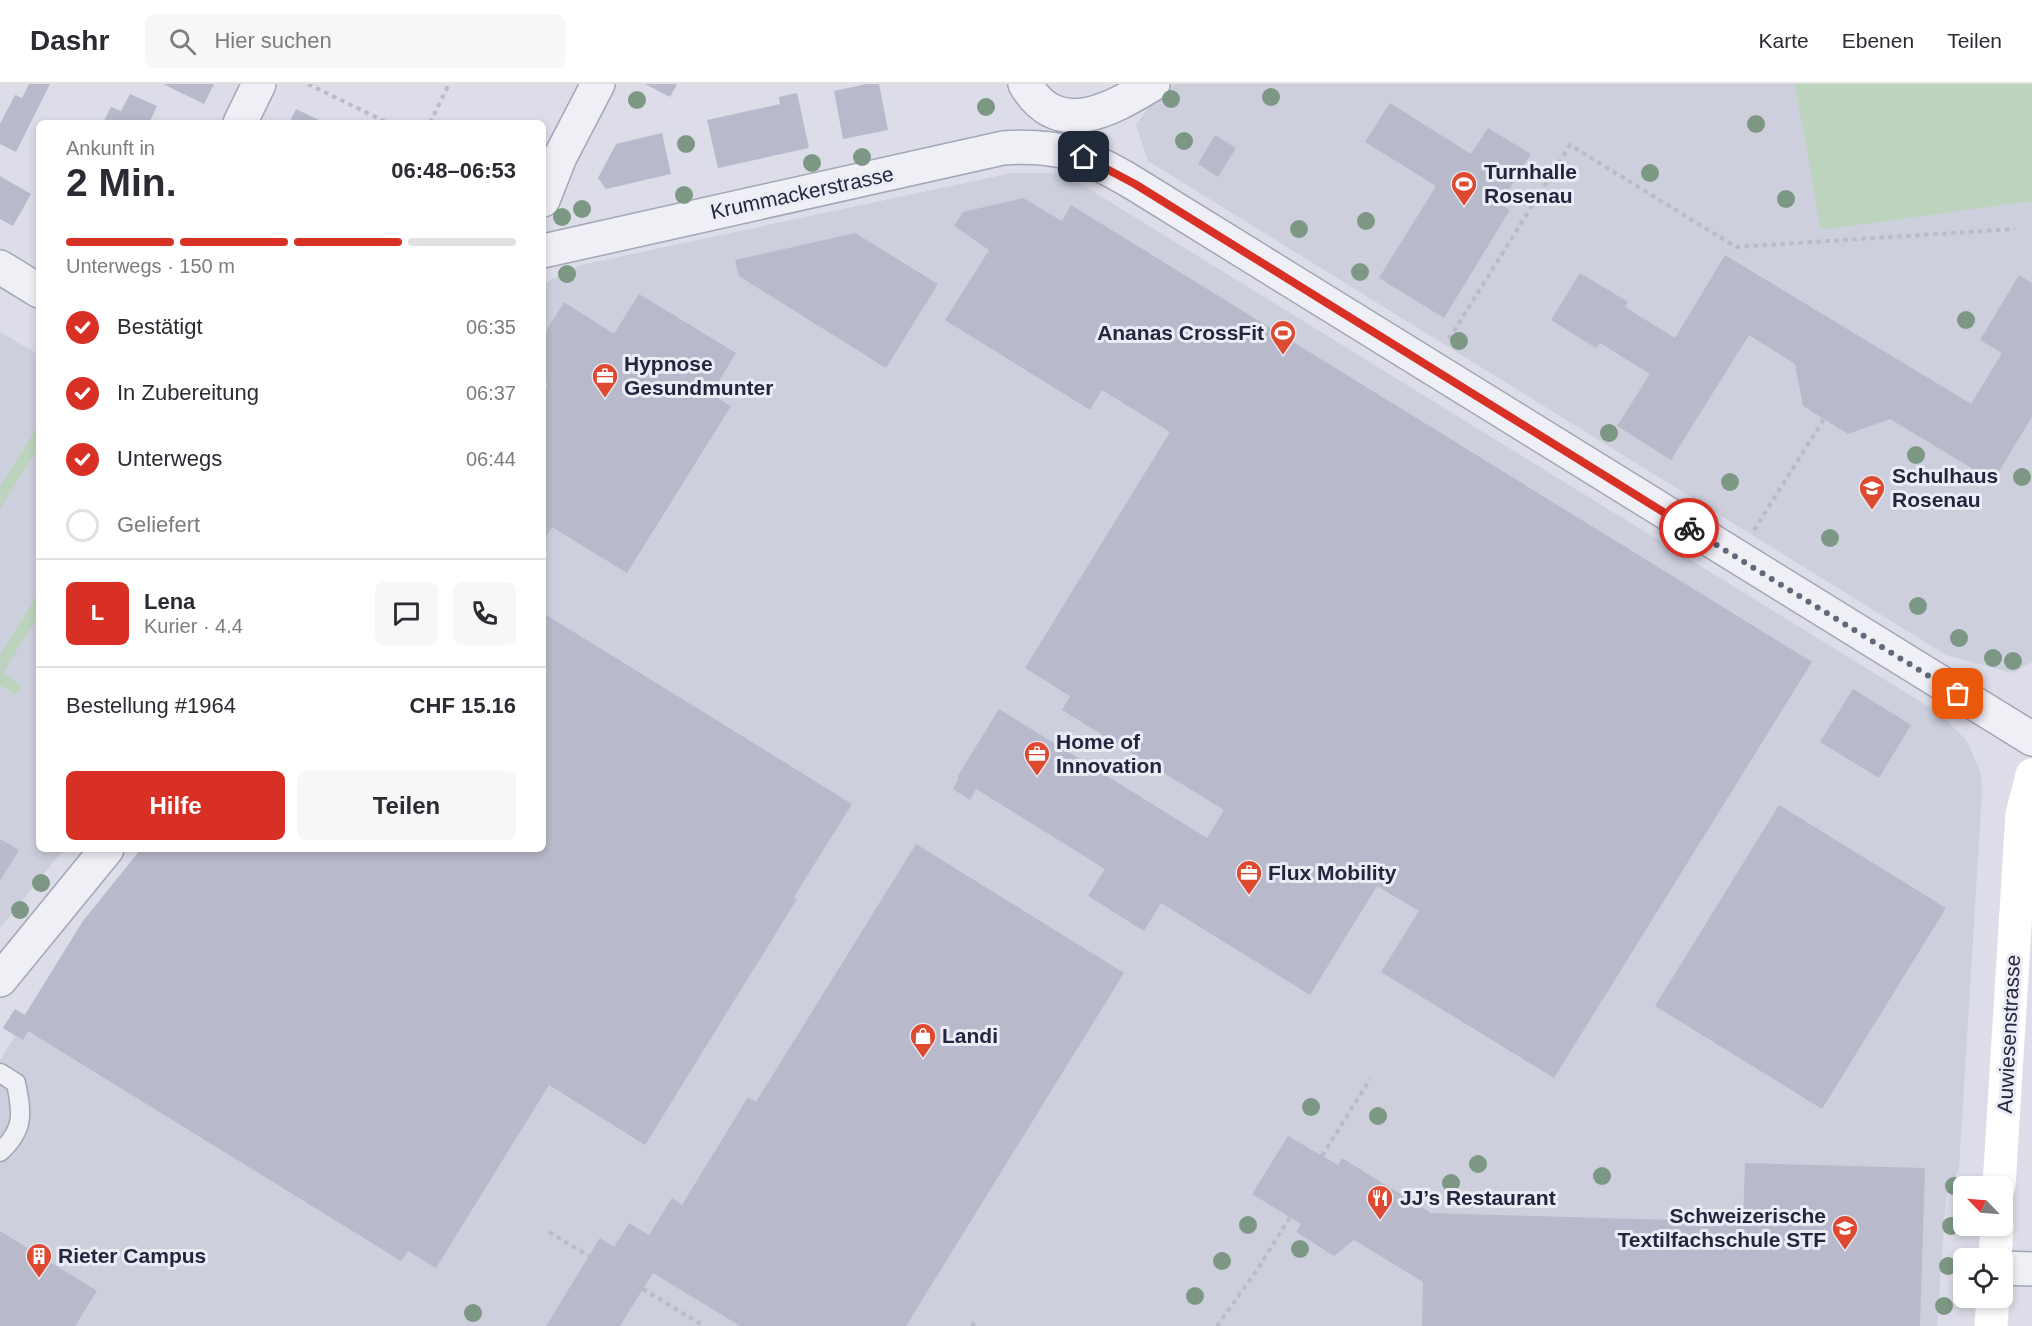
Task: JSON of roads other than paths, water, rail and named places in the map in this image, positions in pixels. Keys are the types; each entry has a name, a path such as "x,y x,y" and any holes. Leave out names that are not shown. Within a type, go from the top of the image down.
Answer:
{"main road":[{"name":"Auwiesenstrasse","path":"2001,1176 2022,814 2032,775"},
{"path":"1991,1326 1992,1308"}],"street":[{"path":"241,120 259,84"},
{"path":"546,193 560,158 598,84"},
{"path":"1025,84 1043,107 1066,117 1097,113 1153,84"},
{"name":"Krummackerstrasse","path":"546,243 1003,148 1036,145 1061,149 1084,157 1126,179 2032,739"},
{"path":"0,267 36,289"},
{"path":"0,980 105,852"},
{"path":"2013,1268 2032,1269"}],"lane":[{"path":"0,1073 16,1083 22,1113 12,1141 0,1152"}],"place":[{"name":"Turnhalle Rosenau","path":"1464,207"},
{"name":"Ananas CrossFit","path":"1283,356"},
{"name":"Hypnose Gesundmunter","path":"605,399"},
{"name":"Schulhaus Rosenau","path":"1872,511"},
{"name":"Home of Innovation","path":"1037,777"},
{"name":"Flux Mobility","path":"1249,896"},
{"name":"Landi","path":"923,1059"},
{"name":"JJ’s Restaurant","path":"1380,1221"},
{"name":"Schweizerische Textilfachschule STF","path":"1845,1251"},
{"name":"Rieter Campus","path":"39,1279"}]}
